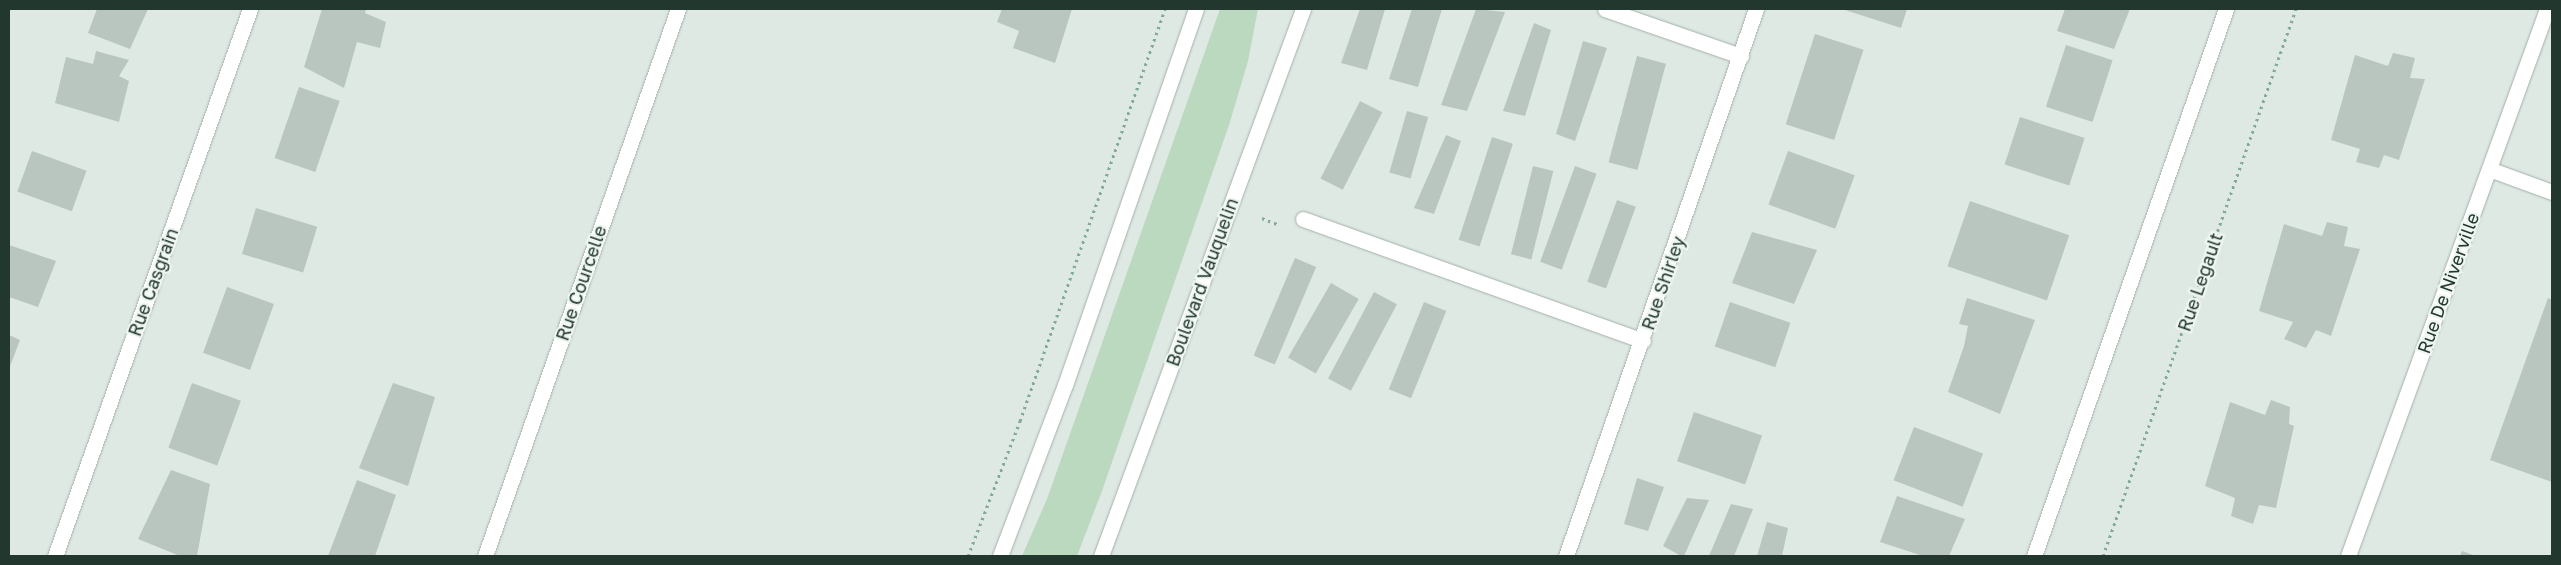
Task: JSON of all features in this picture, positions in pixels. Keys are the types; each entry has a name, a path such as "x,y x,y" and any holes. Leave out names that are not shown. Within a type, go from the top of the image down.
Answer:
{"street":[{"name":"Rue Casgrain","path":"55,556 250,9"},
{"name":"Rue Courcelle","path":"485,556 678,9"},
{"path":"1000,556 1064,385 1196,9"},
{"name":"Boulevard Vauquelin","path":"1101,556 1304,9"},
{"path":"1605,9 1741,56"},
{"name":"Rue Shirley","path":"1566,556 1643,341 1756,9"},
{"path":"2034,556 2226,9"},
{"name":"Rue De Niverville","path":"2348,556 2547,9"},
{"path":"2489,168 2552,192"},
{"path":"1303,218 1643,341"}],"path":[{"path":"968,556 1023,412 1165,9"},
{"name":"Rue Legault","path":"2103,556 2296,9"}],"green space":[{"path":"1220,9 1258,9 1248,61 1230,122 1102,491 1077,556 1022,556 1047,499"}],"building":[{"path":"97,9 148,9 130,49 88,33"},
{"path":"322,9 366,9 365,13 386,22 380,48 357,42 344,88 304,67"},
{"path":"1002,9 1072,9 1055,63 1013,48 1019,31 997,22"},
{"path":"1360,9 1385,9 1367,70 1341,63"},
{"path":"1412,9 1442,9 1418,87 1389,79"},
{"path":"1476,9 1505,12 1467,111 1441,105"},
{"path":"1842,9 1907,9 1901,28"},
{"path":"2065,9 2130,9 2114,49 2057,31"},
{"path":"1534,23 1551,30 1525,116 1503,111"},
{"path":"1815,34 1864,50 1834,140 1786,124"},
{"path":"1583,41 1607,48 1575,141 1556,134"},
{"path":"2066,45 2113,60 2093,122 2046,107"},
{"path":"96,51 129,60 119,76 129,81 119,122 55,103 66,57 93,64"},
{"path":"2393,53 2415,58 2410,78 2425,79 2399,160 2384,155 2379,168 2356,162 2360,149 2331,140 2355,55 2388,66"},
{"path":"1637,56 1666,64 1638,170 1609,162"},
{"path":"299,87 340,101 315,172 275,158"},
{"path":"1360,101 1382,112 1343,190 1321,179"},
{"path":"1407,111 1428,117 1411,179 1389,173"},
{"path":"2020,117 2085,138 2069,186 2005,165"},
{"path":"1446,135 1461,141 1434,214 1414,208"},
{"path":"1492,137 1513,144 1480,247 1459,240"},
{"path":"32,151 87,171 72,211 17,191"},
{"path":"1788,151 1855,175 1835,229 1769,205"},
{"path":"1533,166 1553,171 1531,259 1511,254"},
{"path":"1575,166 1597,174 1562,270 1540,262"},
{"path":"1617,200 1636,207 1606,289 1587,282"},
{"path":"1970,201 2069,235 2047,300 1948,266"},
{"path":"256,208 317,227 303,273 242,254"},
{"path":"2327,222 2348,227 2344,246 2360,249 2331,336 2316,330 2306,348 2284,339 2293,322 2259,311 2284,224 2322,236"},
{"path":"1752,232 1817,250 1794,304 1732,283"},
{"path":"9,245 56,261 38,307 9,297"},
{"path":"1295,258 1316,267 1275,365 1254,356"},
{"path":"1331,283 1359,299 1316,373 1288,357"},
{"path":"227,287 274,304 250,370 203,353"},
{"path":"1374,292 1397,304 1351,391 1328,379"},
{"path":"1967,298 2035,320 2000,414 1948,392 1964,346 1968,326 1959,324"},
{"path":"2548,298 2552,300 2552,482 2490,460"},
{"path":"1424,302 1446,311 1411,398 1389,389"},
{"path":"1730,302 1791,323 1775,367 1715,346"},
{"path":"9,335 20,340 9,369"},
{"path":"192,383 241,401 217,466 168,448"},
{"path":"393,383 435,397 408,486 359,468"},
{"path":"2271,400 2290,407 2289,424 2294,426 2276,508 2259,505 2253,524 2231,516 2235,498 2205,486 2230,402 2265,415"},
{"path":"1694,412 1762,435 1745,485 1677,461"},
{"path":"1914,427 1983,454 1963,507 1894,480"},
{"path":"171,470 210,484 197,556 180,556 138,539"},
{"path":"1637,478 1664,487 1648,531 1624,524"},
{"path":"357,480 396,495 375,556 328,556"},
{"path":"1897,496 1965,519 1949,556 1923,556 1880,542"},
{"path":"1687,498 1709,500 1684,556 1681,556 1663,546"},
{"path":"1731,504 1753,509 1734,556 1709,556"},
{"path":"1767,522 1788,528 1782,556 1757,556"},
{"path":"2462,551 2476,556 2460,556"}]}
